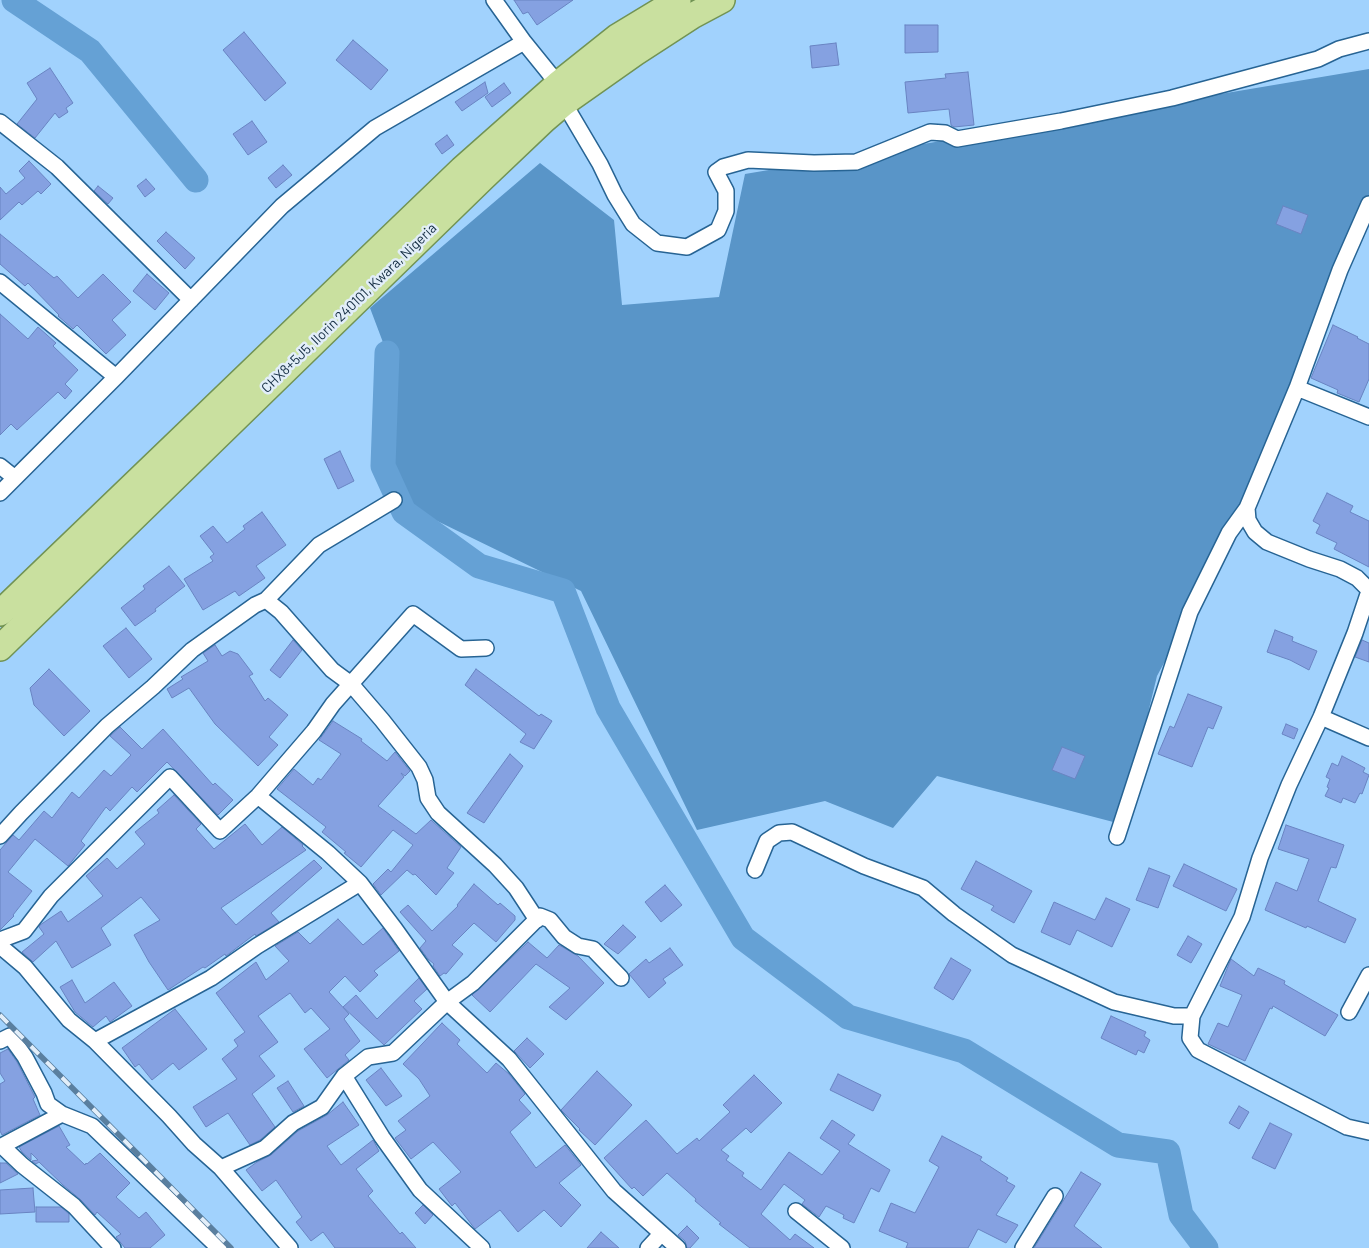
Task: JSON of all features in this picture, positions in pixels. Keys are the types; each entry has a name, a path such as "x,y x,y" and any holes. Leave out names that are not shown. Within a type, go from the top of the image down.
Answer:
{"main road":[{"name":"CHX8+5J5, Ilorin 240101, Kwara, Nigeria","path":"0,613 462,169 561,94 635,53 692,16 722,0"},
{"name":"CHX8+5J5, Ilorin 240101, Kwara, Nigeria","path":"0,648 544,120 561,94 617,37 673,1"}],"street":[{"path":"494,0 561,94 615,195 633,224 657,243 687,247 718,230 726,211 726,191 716,172 723,167 748,160 814,163 856,162 930,132 945,133 957,139 1116,110 1172,98 1302,64 1339,49 1369,41"},
{"path":"0,493 282,206 375,128 524,42"},
{"path":"0,122 57,168 191,300"},
{"path":"1116,837 1190,612 1229,533 1247,508 1297,388 1340,270 1369,204"},
{"path":"0,282 116,377"},
{"path":"1297,388 1369,417"},
{"path":"0,466 15,478"},
{"path":"0,836 20,813 107,726 153,687 192,650 255,605 266,600 319,545 394,500"},
{"path":"1247,508 1248,520 1254,532 1267,542 1340,569 1358,578 1369,591 1355,632 1321,717 1289,784 1267,840 1242,917 1192,1016 1190,1038 1198,1050 1347,1127 1369,1132"},
{"path":"266,600 281,612 332,670 352,684 419,768 425,780 428,798 438,813 495,865 516,888 537,920"},
{"path":"0,940 24,931 51,896 170,777 220,831 258,796 334,704 413,614 461,649 486,648"},
{"path":"1321,717 1369,738"},
{"path":"258,796 328,853 360,883 447,1002 508,1059 614,1191 678,1248"},
{"path":"755,870 767,841 779,833 792,832 864,866 923,888 954,914 1012,955 1105,998 1114,1002 1174,1016 1192,1016"},
{"path":"95,1041 211,978 256,946 360,883"},
{"path":"221,1168 265,1148 293,1123 322,1107 344,1076 368,1057 393,1053 447,1002 473,983 540,916 550,920 564,937 578,946 593,949 621,978"},
{"path":"0,946 25,967 69,1020 95,1041 194,1144 221,1168 290,1248"},
{"path":"1349,1012 1369,975"},
{"path":"0,1041 10,1036 25,1057 48,1104 62,1114 92,1126 219,1248"},
{"path":"344,1076 382,1137 420,1190 482,1248"},
{"path":"62,1114 1,1146 74,1206 112,1248"},
{"path":"1023,1248 1055,1196"},
{"path":"796,1211 839,1247"},
{"path":"648,1248 661,1234"}],"shaded area":[{"path":"1369,69 1369,197 1247,508 1157,676 1121,824 937,776 893,828 825,801 697,830 581,591 394,500 387,353 370,308 540,163 614,220 622,305 719,297 745,174"}],"building":[{"path":"514,0 573,0 537,25 528,12 523,14"},
{"path":"905,25 938,25 938,52 905,53"},
{"path":"244,32 286,83 265,101 223,50"},
{"path":"353,40 388,70 371,90 336,60"},
{"path":"836,43 839,65 812,68 810,46"},
{"path":"50,68 73,103 66,108 68,112 59,118 55,113 35,138 17,124 37,99 27,83"},
{"path":"968,72 974,125 954,127 951,125 949,109 908,113 905,82 946,78 945,74"},
{"path":"485,82 488,93 462,111 455,102"},
{"path":"504,83 511,93 492,107 485,97"},
{"path":"252,121 267,142 248,155 233,134"},
{"path":"447,135 454,145 442,154 435,144"},
{"path":"29,161 51,184 41,194 38,191 22,205 19,202 0,220 0,187 6,194 25,178 19,171"},
{"path":"283,165 292,175 276,188 268,178"},
{"path":"146,179 155,189 145,197 137,186"},
{"path":"98,186 113,198 108,204 94,191"},
{"path":"1283,206 1308,215 1301,234 1276,224"},
{"path":"166,232 195,258 185,269 157,241"},
{"path":"0,234 54,278 57,276 78,298 103,274 131,302 112,320 126,335 106,354 77,325 73,329 58,316 28,283 25,286 0,264"},
{"path":"147,274 169,293 155,310 133,291"},
{"path":"0,314 28,339 38,327 56,343 53,346 78,370 65,384 72,391 65,399 58,392 17,430 11,424 0,435"},
{"path":"1333,325 1369,344 1369,379 1359,402 1337,393 1338,390 1311,378"},
{"path":"340,451 354,481 338,489 324,459"},
{"path":"1327,493 1353,506 1350,512 1369,521 1369,567 1334,549 1337,543 1316,533 1320,525 1313,521"},
{"path":"262,512 286,545 256,566 265,578 239,596 235,591 203,610 184,579 213,561 210,557 214,554 200,536 213,526 227,543 245,529 243,526"},
{"path":"169,566 185,586 135,626 121,608 145,589 143,586"},
{"path":"126,628 152,659 129,678 103,646"},
{"path":"1275,630 1293,637 1292,641 1317,651 1309,670 1290,660 1267,652"},
{"path":"293,640 302,650 280,678 270,670"},
{"path":"1362,640 1369,643 1369,662 1355,657"},
{"path":"215,645 222,656 230,651 238,654 253,674 249,676 265,701 268,698 288,715 269,737 278,745 258,766 215,724 189,688 172,698 167,689 183,679 181,677 208,661 203,653"},
{"path":"49,669 90,711 64,736 34,705 30,688"},
{"path":"476,669 539,716 541,714 552,721 534,749 520,742 526,734 465,685"},
{"path":"1188,694 1222,707 1213,729 1208,727 1192,767 1158,754 1170,726 1174,728"},
{"path":"333,721 362,739 361,741 387,761 395,752 410,771 405,776 401,773 404,777 378,806 416,834 431,820 461,847 447,868 454,873 436,895 415,874 413,875 407,870 381,895 373,884 388,869 391,872 413,845 393,830 361,867 322,832 326,827 277,789 294,769 313,785 318,778 321,780 341,754 319,740"},
{"path":"1286,724 1298,729 1294,739 1282,734"},
{"path":"120,727 142,749 163,729 213,785 215,783 233,800 218,815 167,762 137,792 132,787 110,811 106,807 81,841 85,845 68,866 35,839 8,872 32,891 14,916 0,930 0,850 13,835 19,840 44,811 52,818 72,792 79,798 104,770 111,776 131,755 110,736"},
{"path":"1062,747 1085,756 1075,779 1052,770"},
{"path":"510,754 523,766 484,823 467,813"},
{"path":"1342,756 1365,768 1363,772 1369,775 1362,794 1360,793 1355,803 1343,798 1341,803 1325,796 1329,788 1327,787 1330,779 1326,777 1332,763 1338,766"},
{"path":"174,795 201,824 196,829 214,849 245,824 262,845 282,827 303,845 306,850 221,908 236,925 314,860 322,868 271,913 279,922 256,936 255,934 226,956 225,954 168,990 134,935 160,920 141,897 101,928 111,945 72,968 56,941 33,962 22,952 44,934 39,927 40,925 61,911 68,922 103,896 86,876 107,858 117,869 145,844 135,832 159,813 157,810"},
{"path":"1286,825 1344,845 1336,868 1331,867 1318,901 1356,919 1345,943 1265,910 1276,882 1297,891 1309,859 1278,849"},
{"path":"976,861 1032,891 1014,923 991,910 994,906 961,889"},
{"path":"1184,864 1237,889 1226,911 1173,886"},
{"path":"1149,868 1170,876 1158,908 1136,900"},
{"path":"474,884 498,905 500,903 515,916 515,920 496,942 474,923 452,945 463,954 446,974 444,973 440,976 433,966 434,964 420,948 426,941 400,912 408,905 432,931 458,906"},
{"path":"665,885 682,905 661,922 645,902"},
{"path":"1106,898 1130,909 1112,947 1077,930 1070,945 1041,932 1054,902 1095,920"},
{"path":"338,919 363,945 383,928 399,951 374,971 378,975 360,992 345,976 329,992 349,1014 344,1019 360,1041 345,1055 349,1060 327,1078 304,1049 330,1029 311,1008 305,1013 290,993 258,1016 278,1042 259,1056 275,1076 252,1094 275,1127 260,1140 250,1145 228,1113 206,1127 193,1107 237,1079 222,1059 238,1046 234,1040 245,1032 216,993 256,962 266,980 289,961 275,946 298,932 310,944"},
{"path":"623,925 636,937 618,954 604,944"},
{"path":"1188,936 1202,944 1191,963 1177,955"},
{"path":"528,942 547,958 559,945 578,956 604,983 566,1020 549,1007 570,988 536,964 490,1012 472,995"},
{"path":"670,948 683,965 663,979 666,983 649,998 629,974 646,959 649,963"},
{"path":"951,958 971,970 953,1000 934,988"},
{"path":"1231,959 1254,976 1258,968 1285,981 1284,984 1338,1015 1325,1036 1273,1006 1272,1009 1270,1008 1245,1061 1208,1044 1218,1023 1228,1027 1242,995 1220,986"},
{"path":"419,978 427,989 414,1001 422,1009 384,1045 343,1007 356,995 377,1019"},
{"path":"72,980 85,1003 114,982 132,1006 110,1022 106,1016 93,1027 75,1012 60,987"},
{"path":"175,1009 207,1049 179,1070 173,1063 152,1080 139,1064 135,1067 122,1048"},
{"path":"1111,1016 1146,1032 1144,1036 1150,1040 1144,1053 1138,1050 1136,1055 1101,1038"},
{"path":"442,1023 460,1040 457,1044 487,1073 496,1063 509,1074 525,1094 519,1100 531,1113 510,1132 536,1168 565,1145 581,1165 559,1183 581,1205 561,1227 544,1210 518,1232 500,1210 475,1229 455,1203 452,1206 439,1189 461,1172 433,1142 411,1159 395,1138 406,1130 398,1121 430,1096 419,1079 403,1064"},
{"path":"527,1038 544,1054 530,1068 514,1051"},
{"path":"8,1049 35,1097 33,1099 40,1115 2,1135 0,1131 0,1084 5,1081 0,1073 0,1053"},
{"path":"381,1068 402,1096 386,1106 366,1080"},
{"path":"597,1071 632,1105 595,1145 561,1110"},
{"path":"838,1074 881,1095 873,1111 830,1090"},
{"path":"754,1075 782,1103 751,1133 746,1128 721,1150 729,1156 726,1160 744,1173 742,1176 761,1190 789,1152 822,1175 840,1151 820,1138 832,1120 855,1135 848,1144 890,1170 879,1192 871,1188 854,1223 843,1218 844,1215 826,1206 819,1217 802,1204 805,1200 784,1184 761,1214 790,1240 795,1234 814,1248 750,1248 719,1224 721,1223 695,1201 696,1199 667,1173 643,1196 634,1187 632,1189 604,1158 646,1120 677,1154 697,1138 699,1141 730,1112 723,1105"},
{"path":"288,1081 304,1106 293,1112 277,1088"},
{"path":"343,1102 359,1125 327,1146 341,1165 373,1140 379,1151 356,1169 373,1191 368,1196 400,1234 402,1232 416,1248 335,1248 323,1232 311,1241 296,1222 302,1217 276,1180 262,1191 246,1170 271,1155 298,1131 327,1115"},
{"path":"1239,1106 1249,1112 1239,1129 1229,1123"},
{"path":"1270,1123 1292,1134 1275,1169 1252,1158"},
{"path":"59,1126 70,1145 66,1147 85,1165 100,1153 130,1183 116,1197 139,1218 146,1212 165,1235 150,1248 125,1248 116,1237 121,1234 97,1212 95,1215 39,1162 36,1164 32,1161 38,1160 31,1153 31,1160 22,1152 19,1147"},
{"path":"942,1136 982,1157 980,1160 1008,1178 1006,1181 1015,1186 996,1215 1018,1225 1006,1243 978,1229 968,1248 906,1248 908,1243 879,1231 891,1203 915,1213 939,1167 929,1161"},
{"path":"0,1163 6,1163 18,1174 0,1183"},
{"path":"1081,1172 1101,1184 1074,1226 1102,1248 1034,1248"},
{"path":"33,1188 35,1212 0,1214 0,1190"},
{"path":"423,1205 433,1215 425,1224 415,1213"},
{"path":"36,1207 61,1207 69,1214 69,1222 36,1222"},
{"path":"687,1226 699,1238 690,1248 687,1248 685,1241 678,1235"},
{"path":"601,1232 619,1248 587,1248"}],"waterway":[{"path":"14,0 90,51 196,180"},
{"path":"387,353 383,466 404,512 479,566 563,591 608,708 743,938 848,1017 964,1051 1118,1145 1168,1152 1181,1215 1206,1248"}],"railway":[{"path":"0,1015 231,1248"}]}
